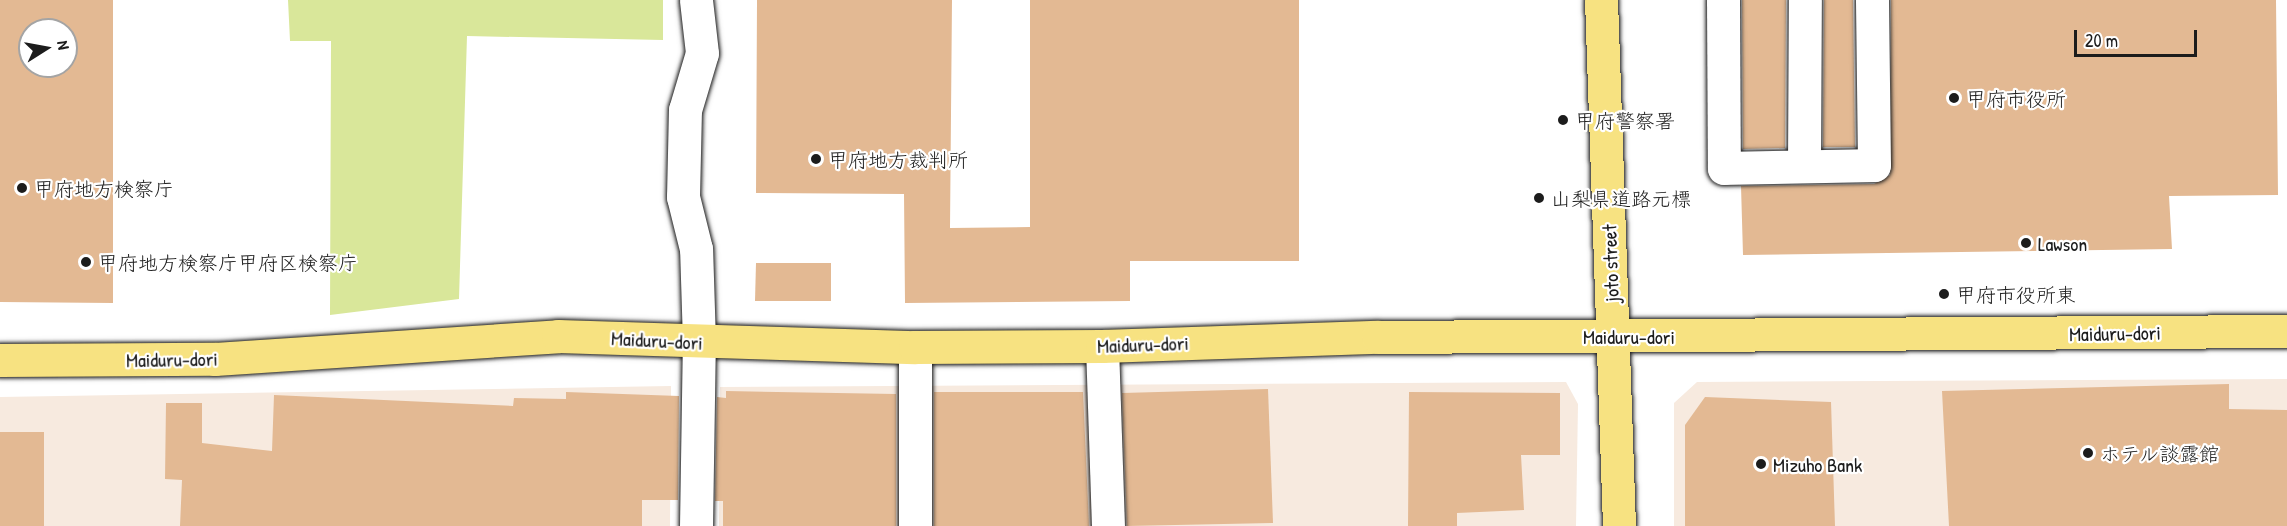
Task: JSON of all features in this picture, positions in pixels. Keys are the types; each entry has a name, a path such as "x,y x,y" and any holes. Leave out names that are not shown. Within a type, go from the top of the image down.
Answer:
{"main road":[{"name":"joto street","path":"1601,0 1619,526"},
{"name":"Maiduru-dori","path":"0,360 215,359 558,336 699,342 915,346 1102,346 1378,337 2287,331"}],"street":[{"path":"696,0 702,53 685,110 683,197 696,249 699,342 696,526"},
{"path":"1723,0 1724,168 1874,165 1872,0"},
{"path":"1804,166 1805,0"},
{"path":"915,346 915,526"},
{"path":"1102,346 1108,526"}],"shaded area":[{"path":"2287,379 2287,526 1674,526 1674,403 1697,382"},
{"path":"1566,382 1578,404 1576,526 719,526 720,387"},
{"path":"671,386 670,526 0,526 0,397"}],"green space":[{"path":"288,0 663,0 663,40 467,36 459,299 330,315 331,41 290,41"}],"building":[{"path":"0,0 113,0 113,303 0,302"},
{"path":"757,0 952,0 950,228 1030,227 1030,0 1299,0 1299,261 1130,261 1130,301 905,303 904,194 756,193"},
{"path":"1742,0 1786,0 1785,148 1743,149"},
{"path":"1824,0 1853,0 1855,147 1823,147"},
{"name":"甲府市役所","path":"1891,0 2276,0 2278,195 2169,196 2172,249 1743,255 1741,186 1874,184 1890,175"},
{"path":"756,263 831,263 831,301 755,301"},
{"name":"ホテル談露館","path":"2229,384 2229,409 2287,410 2287,526 1949,526 1942,391"},
{"path":"1268,389 1273,523 1127,526 1122,393"},
{"path":"726,391 896,394 896,526 723,526 723,501 715,501 717,397 726,398"},
{"path":"566,392 679,396 678,500 642,500 642,526 180,526 182,480 165,479 166,403 202,403 202,443 272,451 274,395 513,406 514,398 566,399"},
{"path":"934,392 1083,392 1089,526 934,526"},
{"path":"1409,392 1560,393 1560,455 1521,455 1524,510 1457,513 1457,526 1408,526"},
{"path":"1705,397 1831,402 1835,526 1685,526 1685,425"},
{"path":"0,432 44,432 44,526 0,526"}],"place":[{"name":"甲府市役所","path":"1954,98"},
{"name":"甲府警察署","path":"1563,120"},
{"name":"甲府地方裁判所","path":"816,159"},
{"name":"甲府地方検察庁","path":"22,188"},
{"name":"山梨県道路元標","path":"1539,198"},
{"name":"Lawson","path":"2026,243"},
{"name":"甲府地方検察庁甲府区検察庁","path":"86,262"},
{"name":"甲府市役所東","path":"1944,294"},
{"name":"ホテル談露館","path":"2088,453"},
{"name":"Mizuho Bank","path":"1761,464"}]}
